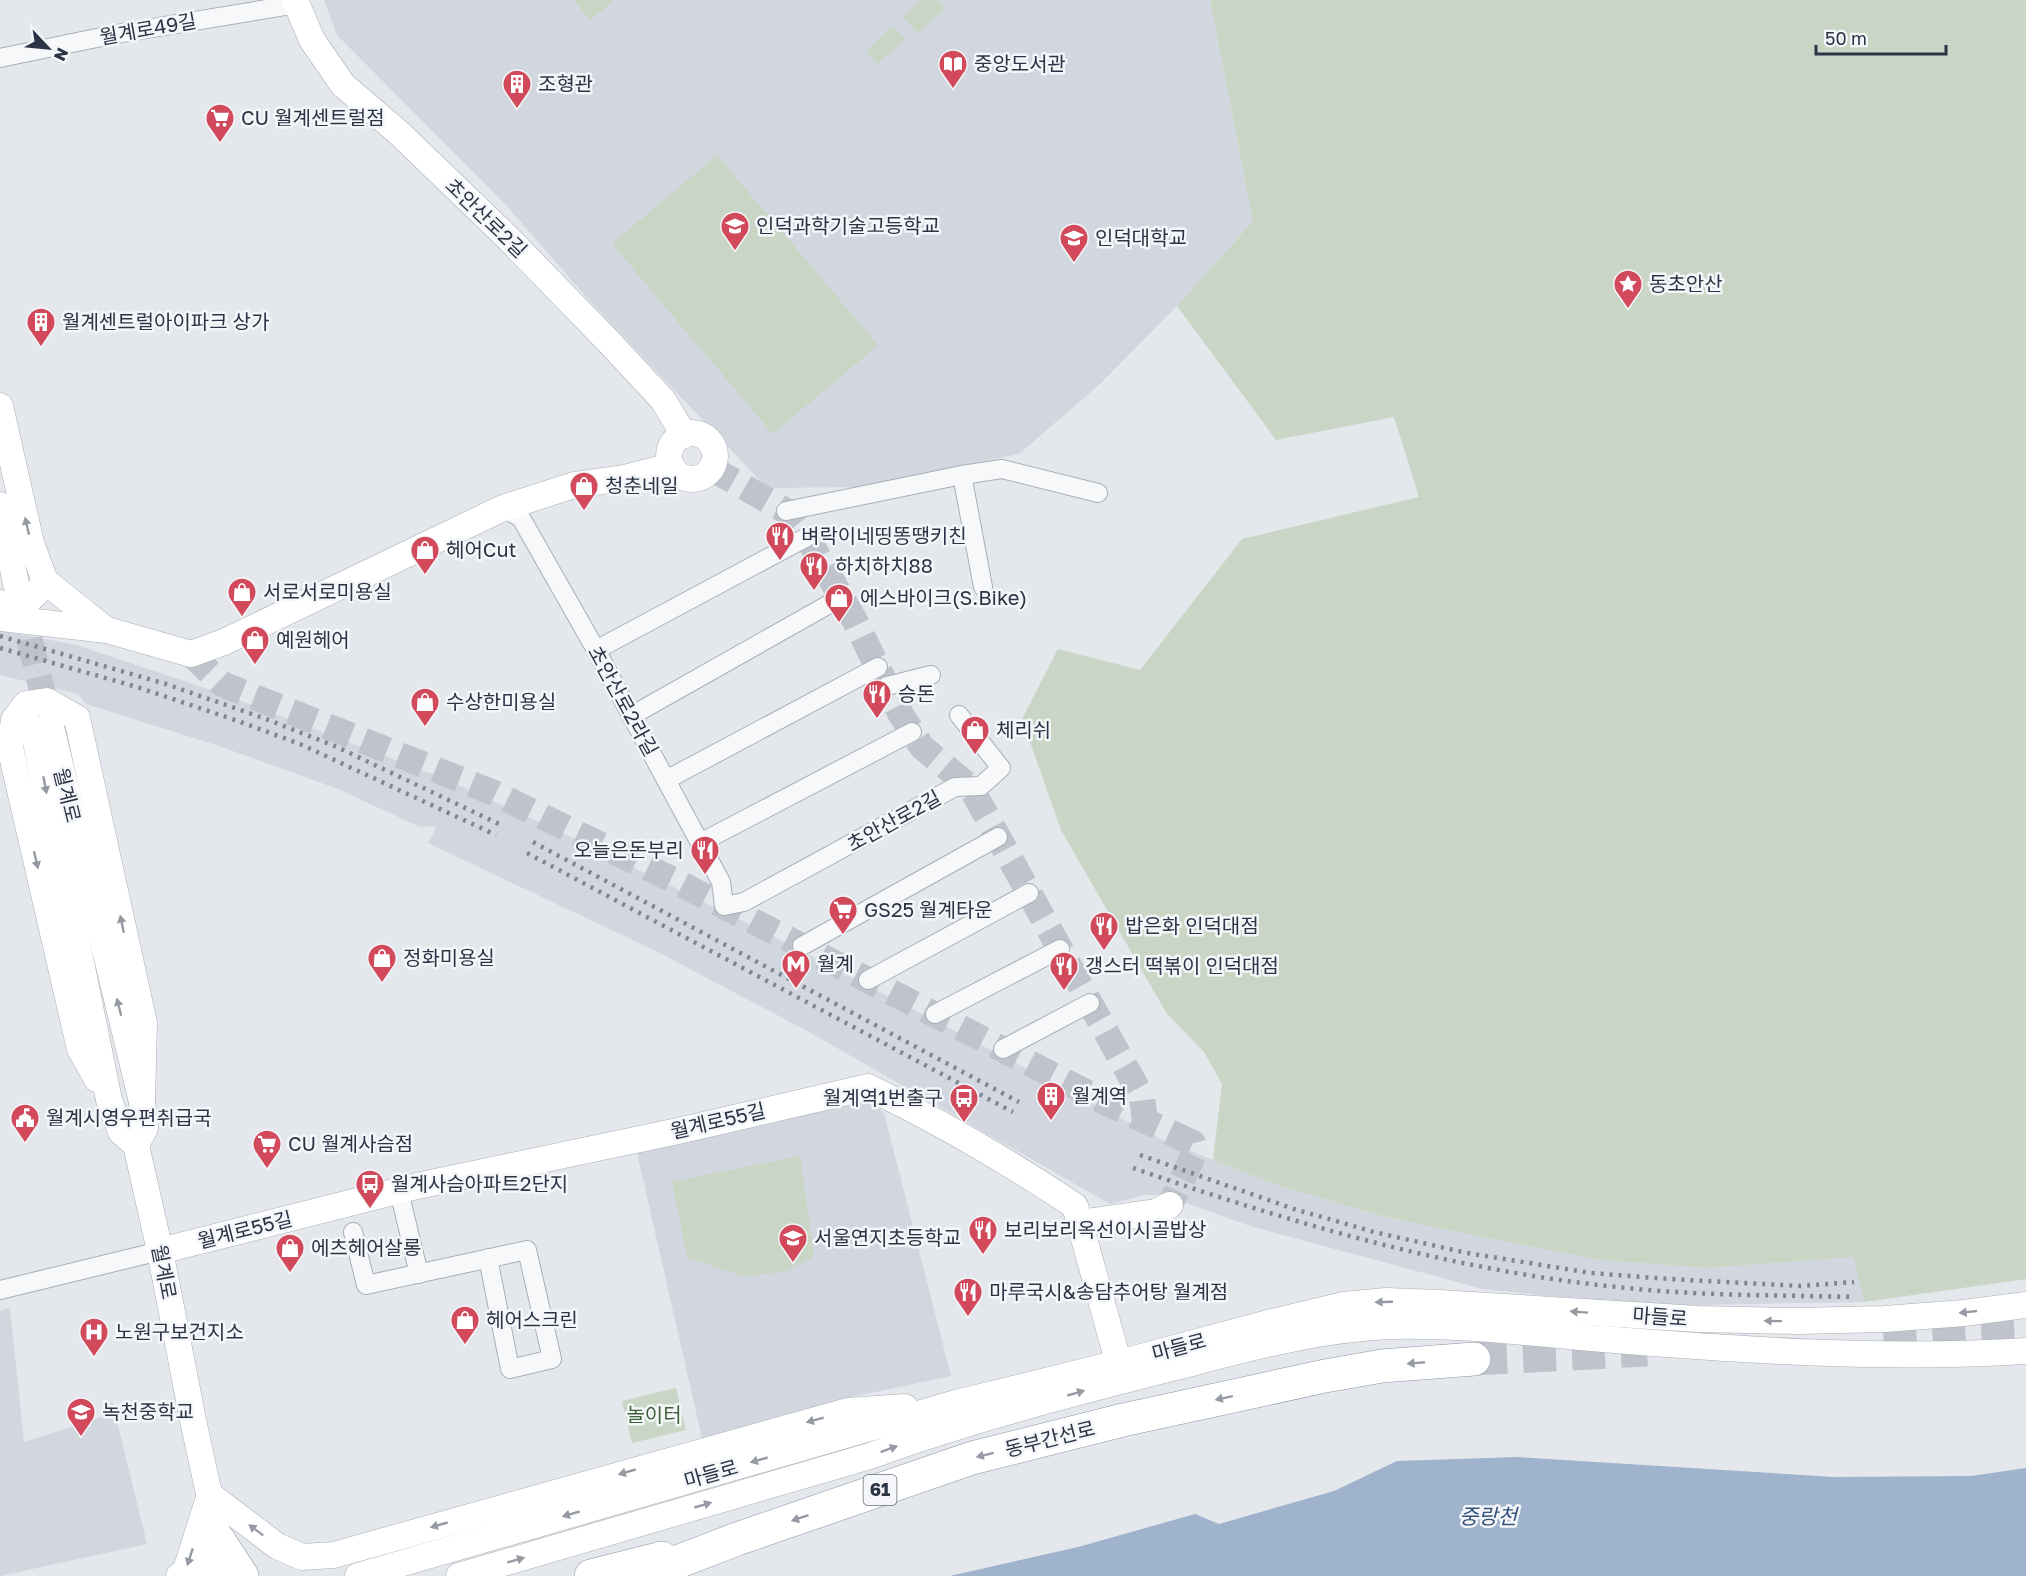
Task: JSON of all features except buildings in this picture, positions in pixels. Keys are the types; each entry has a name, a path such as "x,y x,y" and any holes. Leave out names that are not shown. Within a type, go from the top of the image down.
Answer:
{"highway":[{"name":"동부간선로","path":"641,1576 737,1539 972,1458 1112,1423 1324,1376 1382,1366 1474,1359"},
{"path":"591,1576 737,1539"},
{"path":"210,1576 219,1541"},
{"path":"219,1541 242,1576"}],"main road":[{"name":"초안산로2길","path":"296,2 312,40 344,85 399,133 508,238 663,400 684,435"},
{"path":"0,406 31,543 45,581 107,630"},
{"path":"696,433 710,442 714,449 713,465 703,477 695,479 680,476 671,466 668,456 670,448 674,441 684,435 696,433"},
{"path":"0,618 107,630 190,654 224,642 503,508 574,485 624,478 671,466"},
{"path":"0,505 8,593 7,605 23,604 36,597 45,581"},
{"path":"109,1100 80,1049 10,747 14,720 26,704 47,701 77,718 144,1023 142,1102"},
{"name":"월계로","path":"136,1145 144,1128 142,1102 42,725 109,1100 121,1132 136,1145 227,1576"},
{"name":"월계로55길","path":"160,1251 399,1191 678,1131 867,1087 1046,1186 1075,1206 1121,1372"},
{"path":"1079,1223 1156,1212 1170,1205"},
{"name":"마들로","path":"459,1576 870,1456 928,1435 1308,1312 1344,1305 1386,1301 1698,1319 1798,1321 1885,1319 1964,1313 2026,1305"},
{"name":"마들로","path":"358,1576 956,1403 1343,1329 1390,1326 1437,1327 1689,1345 1878,1354 1960,1355 2026,1351"},
{"path":"179,1576 186,1570 210,1495 277,1546 302,1557 334,1555 848,1411 956,1403"}],"street":[{"name":"월계로49길","path":"0,57 296,2"},
{"path":"786,512 962,475 1002,469 1098,493"},
{"path":"962,475 983,587"},
{"name":"초안산로2라길","path":"503,508 521,518 596,650 721,882 724,906"},
{"path":"596,650 807,537"},
{"path":"632,716 840,598"},
{"path":"666,780 878,668"},
{"path":"887,686 931,675"},
{"name":"초안산로2길","path":"724,906 744,902 955,787 981,786 1001,768 959,715"},
{"path":"700,843 912,732"},
{"path":"802,946 998,837"},
{"path":"867,980 1029,893"},
{"path":"934,1014 1060,949"},
{"path":"1003,1050 1090,1003"},
{"path":"399,1191 419,1274"},
{"path":"353,1232 366,1285 419,1274 488,1258 526,1250 552,1359 510,1370 488,1258"},
{"path":"0,1290 160,1251"}],"shaded area":[{"path":"324,0 1210,0 1253,221 1177,306 1101,383 1019,454 859,487 767,488 588,299 506,205 337,35"},
{"path":"0,630 76,645 223,694 450,781 569,836 759,929 1165,1141 1274,1184 1378,1215 1601,1260 1707,1268 1855,1257 1864,1302 1644,1306 1483,1289 1250,1226 1164,1195 1145,1195 1110,1204 809,1032 660,953 428,843 437,826 420,827 338,789 219,746 86,704 78,694 0,675"},
{"name":"서울연지초등학교","path":"868,1100 884,1113 951,1376 847,1398 702,1438 637,1153"},
{"name":"녹천중학교","path":"10,1308 24,1442 105,1416 112,1401 147,1544 0,1576 0,1311"}],"green space":[{"path":"574,0 614,0 590,20"},
{"path":"922,0 937,0 945,9 917,33 903,17"},
{"path":"1210,0 2026,0 2026,1279 1864,1302 1854,1257 1707,1268 1601,1260 1378,1215 1274,1184 1213,1160 1222,1084 1204,1052 1167,1014 1061,830 1022,719 1058,649 1140,670 1242,539 1419,497 1394,417 1276,440 1177,306 1253,221"},
{"path":"893,26 905,39 877,64 866,51"},
{"path":"717,155 878,345 773,434 612,244"},
{"path":"800,1156 814,1257 786,1271 745,1277 687,1257 672,1182"},
{"name":"놀이터","path":"676,1388 686,1430 632,1443 622,1401"}],"water":[{"name":"중랑천","path":"1517,1457 1834,1477 1971,1476 2026,1468 2026,1576 950,1576 1078,1547 1195,1514 1219,1524 1334,1491 1397,1461"}],"tunnel":[{"path":"711,468 786,511 807,537 855,621 900,713 922,747 971,788 1142,1097 1145,1121"},
{"path":"20,601 50,723"},
{"path":"191,654 222,684 494,793 675,881 1107,1103 1193,1143 1195,1152 1170,1205"},
{"path":"1884,1344 2026,1333"},
{"path":"1474,1359 1647,1350"}],"railway":[{"path":"0,636 166,684 266,719 337,747 501,825"},
{"path":"0,648 137,687 300,744 496,835"},
{"path":"533,842 1019,1102"},
{"path":"527,853 1013,1112"},
{"path":"1140,1155 1294,1209 1374,1232 1467,1253 1591,1273 1669,1279 1801,1286 1854,1282"},
{"path":"1133,1168 1315,1226 1438,1258 1501,1270 1564,1281 1655,1291 1854,1297"}],"place":[{"name":"중앙도서관","path":"953,90"},
{"name":"조형관","path":"517,110"},
{"name":"CU 월계센트럴점","path":"220,144"},
{"name":"인덕과학기술고등학교","path":"735,252"},
{"name":"인덕대학교","path":"1074,264"},
{"name":"동초안산","path":"1628,310"},
{"name":"월계센트럴아이파크 상가","path":"41,348"},
{"name":"청춘네일","path":"584,512"},
{"name":"벼락이네띵똥땡키친","path":"780,562"},
{"name":"헤어Cut","path":"425,576"},
{"name":"하치하치88","path":"814,592"},
{"name":"서로서로미용실","path":"242,618"},
{"name":"에스바이크(S.Bike)","path":"839,624"},
{"name":"예원헤어","path":"255,666"},
{"name":"승돈","path":"877,720"},
{"name":"수상한미용실","path":"425,728"},
{"name":"체리쉬","path":"975,756"},
{"name":"오늘은돈부리","path":"705,876"},
{"name":"GS25 월계타운","path":"843,936"},
{"name":"밥은화 인덕대점","path":"1104,952"},
{"name":"정화미용실","path":"382,984"},
{"name":"월계","path":"796,990"},
{"name":"갱스터 떡볶이 인덕대점","path":"1064,992"},
{"name":"월계역","path":"1051,1122"},
{"name":"월계역1번출구","path":"964,1124"},
{"name":"월계시영우편취급국","path":"25,1144"},
{"name":"CU 월계사슴점","path":"267,1170"},
{"name":"월계사슴아파트2단지","path":"370,1210"},
{"name":"보리보리옥선이시골밥상","path":"983,1256"},
{"name":"서울연지초등학교","path":"793,1264"},
{"name":"에츠헤어살롱","path":"290,1274"},
{"name":"마루국시&송담추어탕 월계점","path":"968,1318"},
{"name":"헤어스크린","path":"465,1346"},
{"name":"노원구보건지소","path":"94,1358"},
{"name":"녹천중학교","path":"81,1438"}]}
